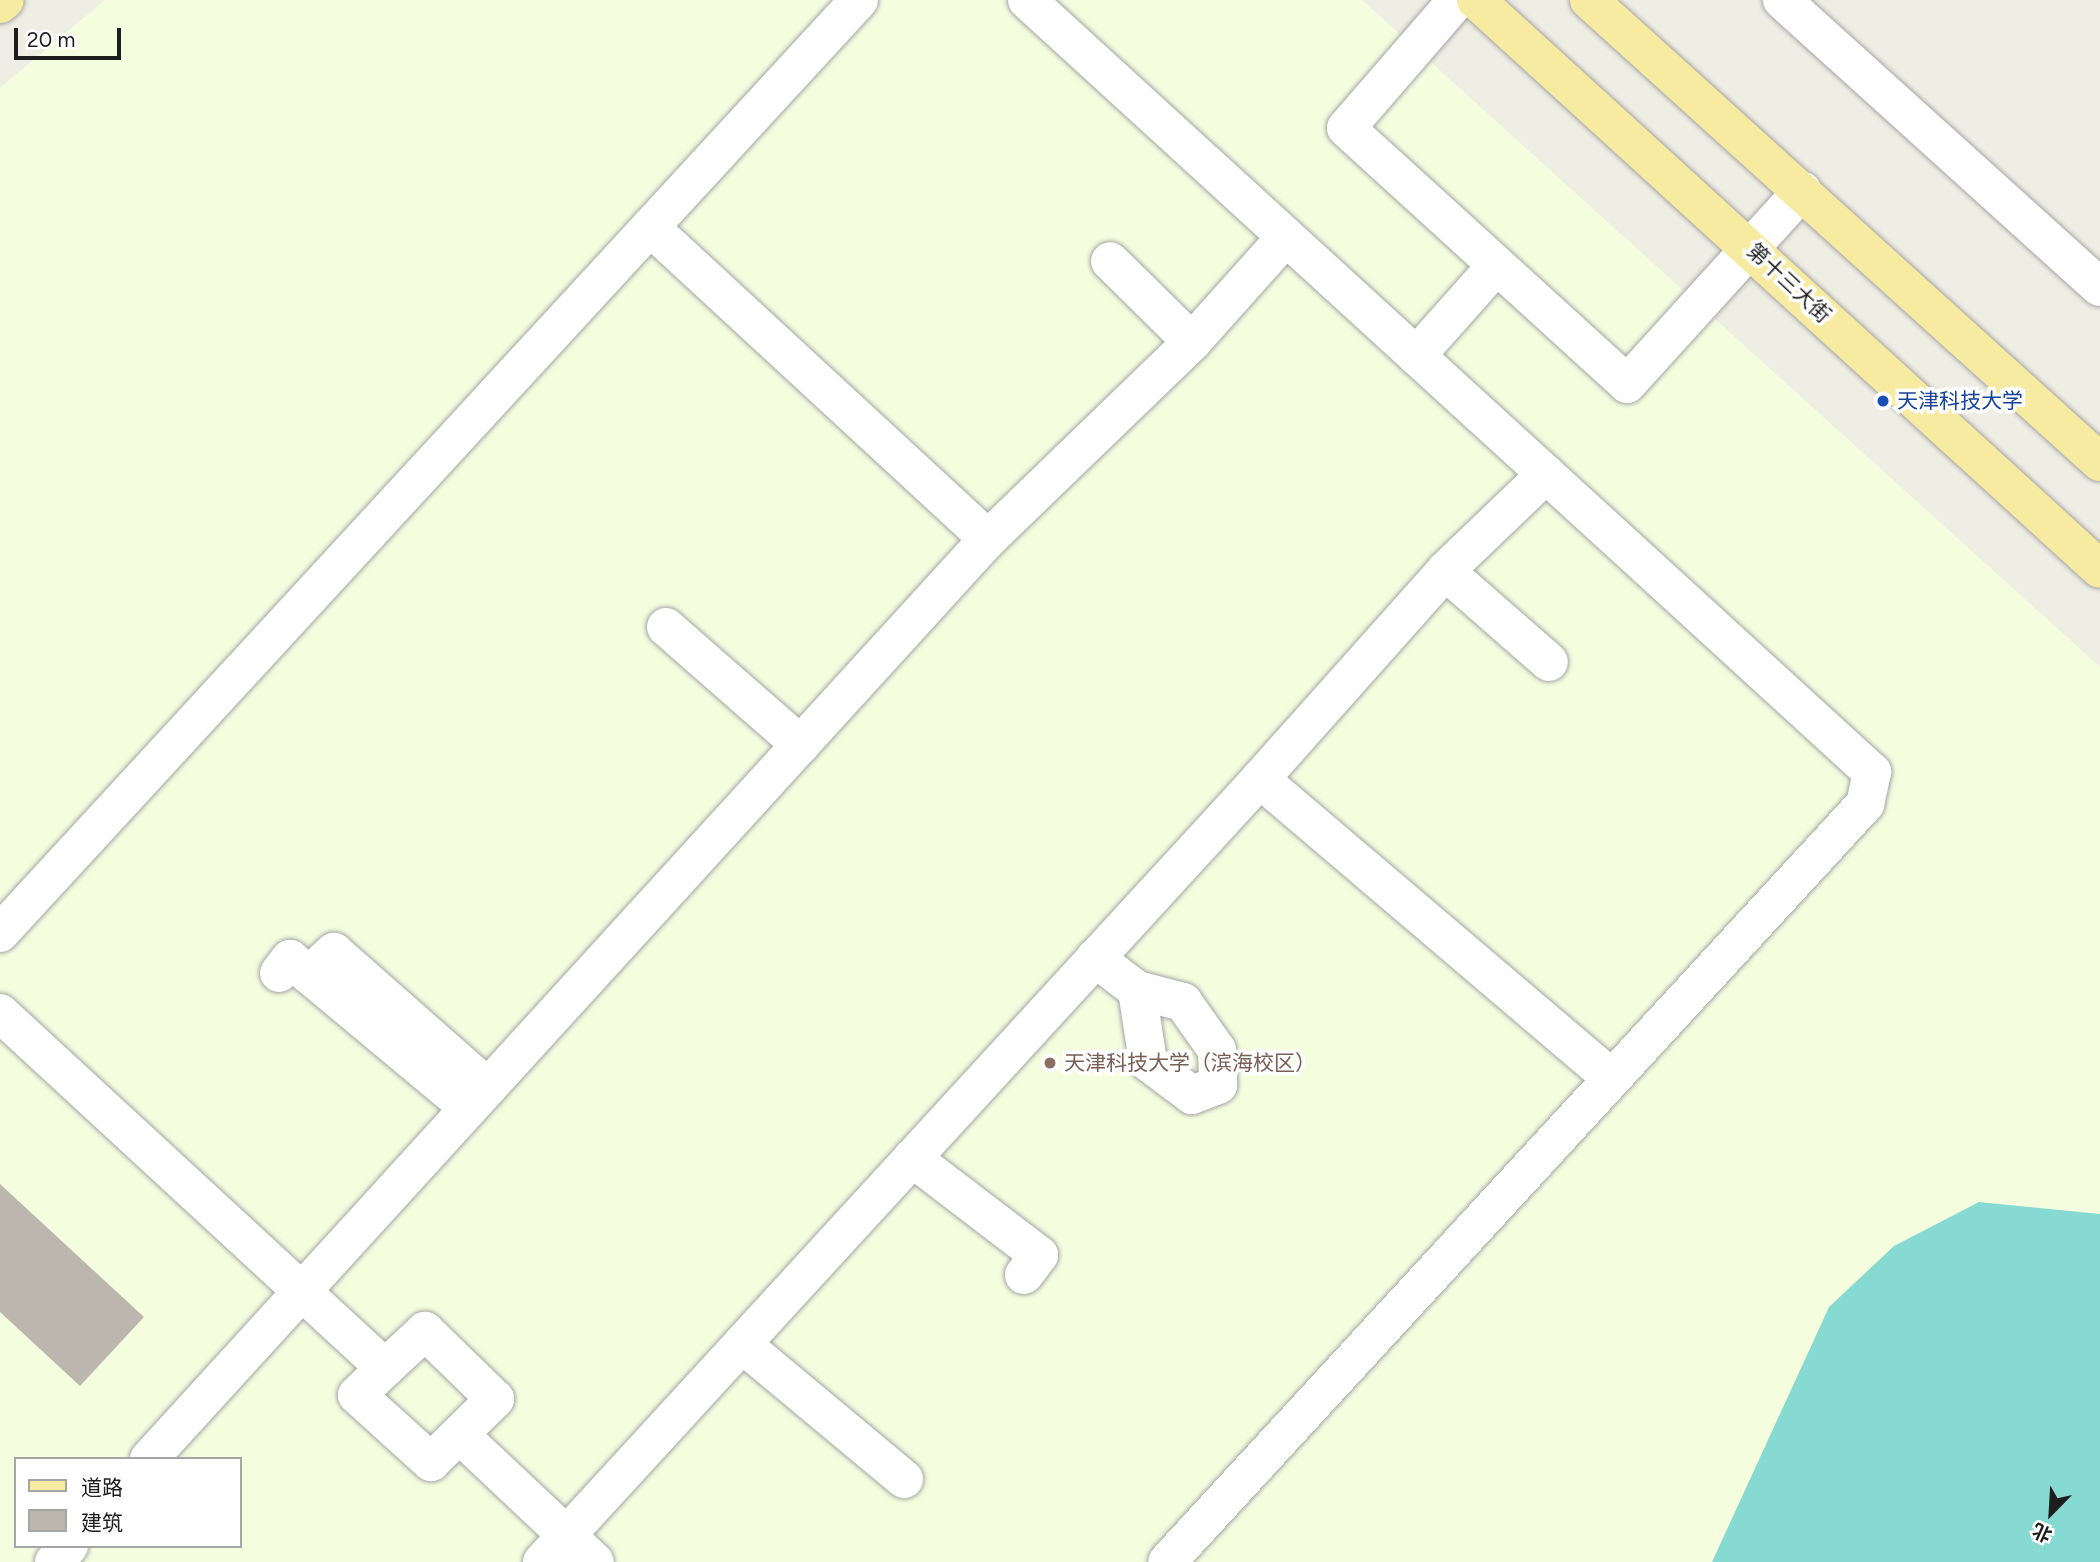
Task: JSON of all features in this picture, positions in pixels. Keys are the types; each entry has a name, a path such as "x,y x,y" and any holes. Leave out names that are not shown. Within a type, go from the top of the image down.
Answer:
{"main road":[{"path":"0,4 5,0"},
{"name":"第十三大街","path":"1476,0 2100,569"},
{"path":"1589,0 2100,462"}],"street":[{"path":"0,933 859,0"},
{"path":"1027,0 1872,772 1865,804 1167,1562"},
{"path":"1457,0 1346,128 1494,268 1626,384 1802,191"},
{"path":"1782,0 2100,287"},
{"path":"650,227 988,540"},
{"path":"151,1457 988,540 1192,342 1286,237"},
{"path":"1110,261 1192,342"},
{"path":"1416,356 1494,268"},
{"path":"554,1549 1260,779 1445,571 1546,474"},
{"path":"1445,571 1549,662"},
{"path":"666,627 801,745"},
{"path":"1260,779 1612,1079"},
{"path":"294,974 334,952 478,1098"},
{"path":"1096,958 1137,990"},
{"path":"0,1013 384,1368"},
{"path":"912,1158 1039,1255 1024,1275"},
{"path":"425,1331 495,1399 460,1435 431,1462 357,1395 425,1331"},
{"path":"742,1344 904,1479"},
{"path":"460,1435 554,1549 595,1562"},
{"path":"54,1562 67,1548"}],"shaded area":[{"name":"天津科技大学（滨海校区）","path":"105,0 1362,0 2100,667 2100,1562 0,1562 0,88"},
{"path":"1979,1202 2100,1214 2100,1562 1712,1562 1829,1307 1894,1246"}],"building":[{"path":"0,1184 144,1317 80,1386 0,1312"}],"place":[{"name":"天津科技大学","path":"1883,401"},
{"name":"天津科技大学（滨海校区）","path":"1050,1063"}]}
